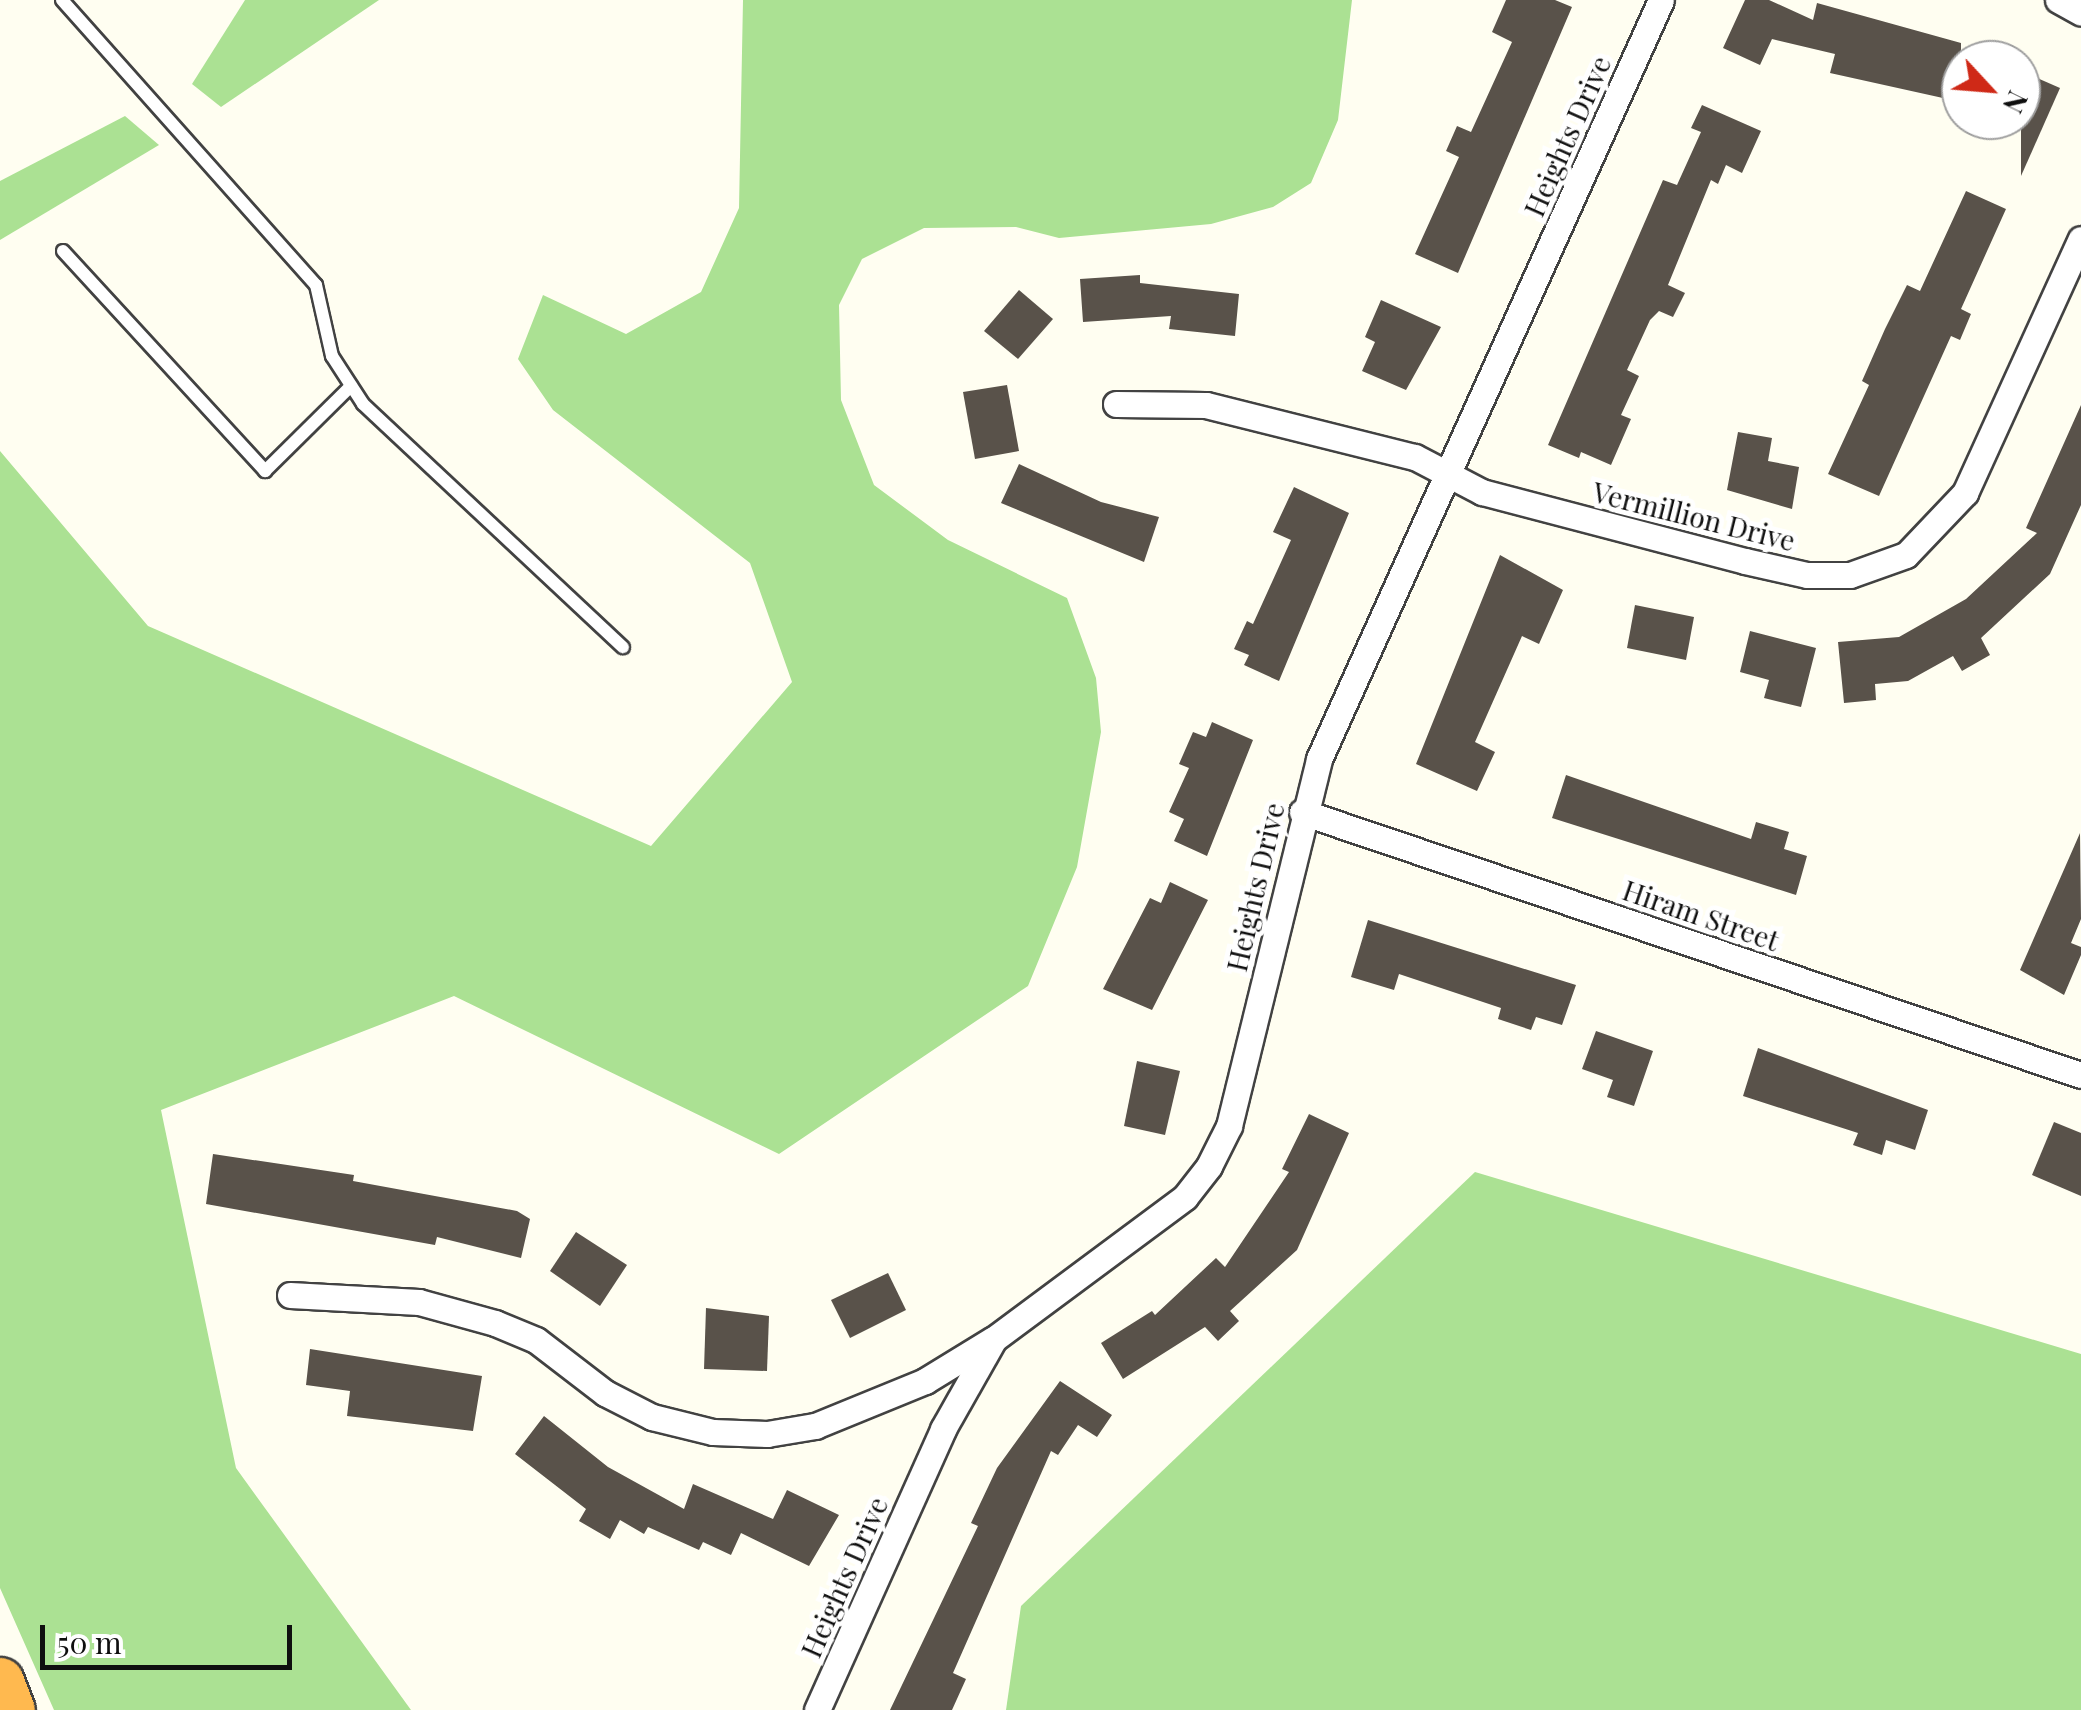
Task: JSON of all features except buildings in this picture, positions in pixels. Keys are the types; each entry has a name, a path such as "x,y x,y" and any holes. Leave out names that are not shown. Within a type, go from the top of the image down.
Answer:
{"highway":[{"path":"0,1682 12,1710"}],"street":[{"name":"Heights Drive","path":"817,1710 943,1429 994,1339 1185,1197 1209,1166 1233,1110 1302,812 1319,759 1661,0"},
{"path":"2058,0 2081,14"},
{"name":"Vermillion Drive","path":"1116,404 1206,405 1415,457 1482,492 1807,575 1877,570 1906,556 1966,494 2080,246"},
{"name":"Hiram Street","path":"1302,812 2081,1075"},
{"path":"290,1295 419,1302 494,1323 536,1340 605,1393 652,1417 713,1432 767,1434 815,1426 925,1380 994,1339"}],"lane":[{"path":"62,0 316,285 332,356 363,404 624,647"},
{"path":"64,251 266,471 351,386"}],"green space":[{"path":"245,0 379,0 221,107 192,84"},
{"path":"743,0 1352,0 1338,120 1311,183 1273,207 1211,224 1059,238 1016,227 924,228 862,259 839,305 841,400 874,485 948,540 1067,598 1096,678 1101,732 1077,867 1028,986 779,1154 454,996 161,1110 236,1468 411,1710 54,1710 0,1588 0,451 148,626 651,846 792,682 750,563 553,410 518,359 543,295 626,334 701,292 739,208"},
{"path":"125,116 159,145 0,240 0,181"},
{"path":"1475,1172 2081,1354 2081,1710 1006,1710 1021,1606"}]}
